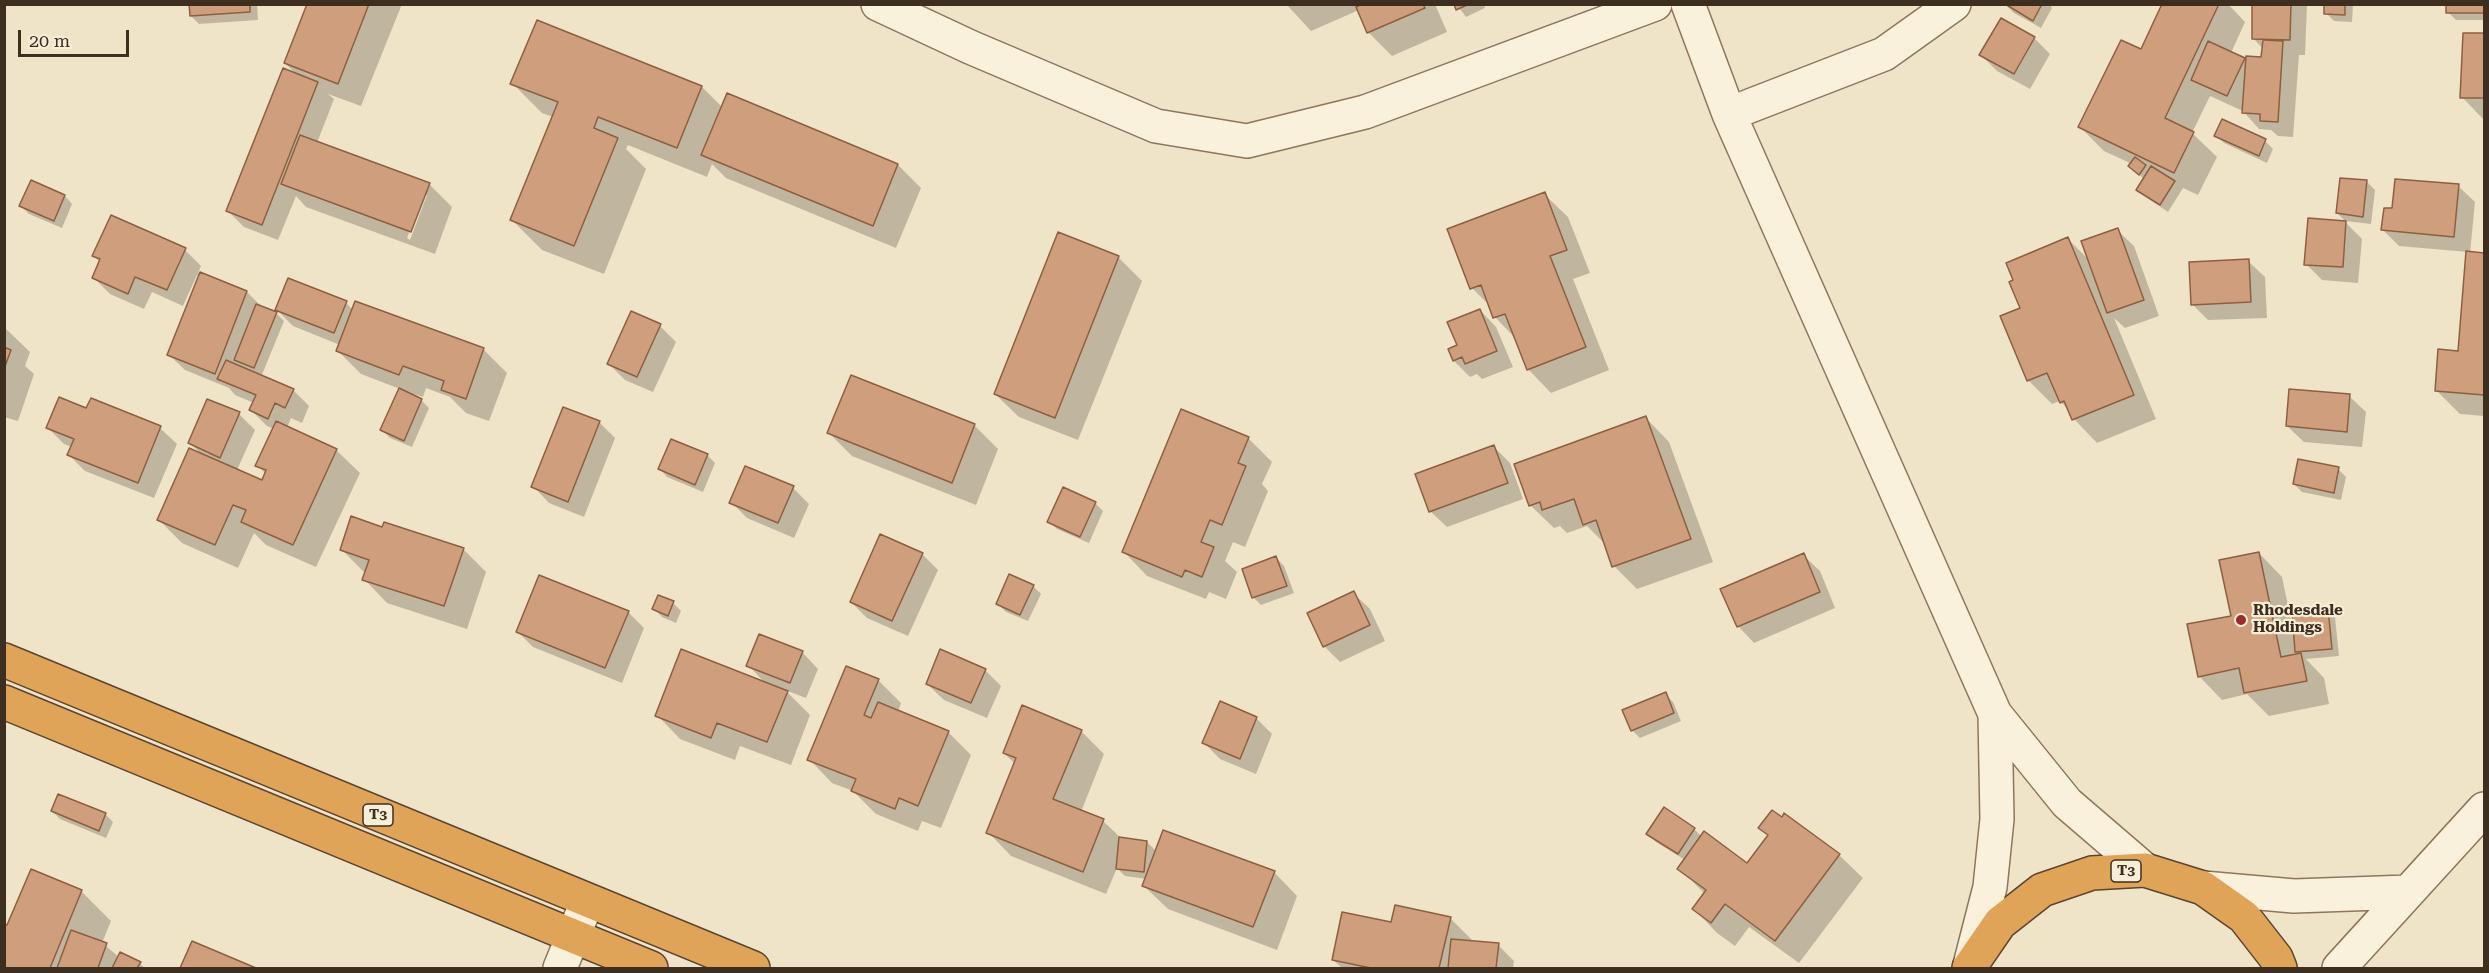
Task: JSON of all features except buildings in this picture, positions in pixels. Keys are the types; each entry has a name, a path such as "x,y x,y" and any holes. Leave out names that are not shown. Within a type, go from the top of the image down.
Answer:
{"highway":[{"name":"T3","path":"4,660 753,969"},
{"name":"T3","path":"4,702 651,969"},
{"name":"T3","path":"1969,967 2000,923 2042,890 2092,873 2145,870 2203,888 2244,917 2276,958 2280,969"}],"street":[{"path":"879,4 970,47 1156,126 1247,141 1365,112 1655,4"},
{"path":"1688,4 1729,114 1995,714 2067,802 2145,870"},
{"path":"1729,114 1884,54 1954,4"},
{"path":"1969,967 1990,887 1997,819 1995,714"},
{"path":"2339,969 2484,809"},
{"path":"2203,888 2294,896 2408,892"},
{"path":"560,969 587,902"}],"place":[{"name":"Rhodesdale Holdings","path":"2241,620"}]}
